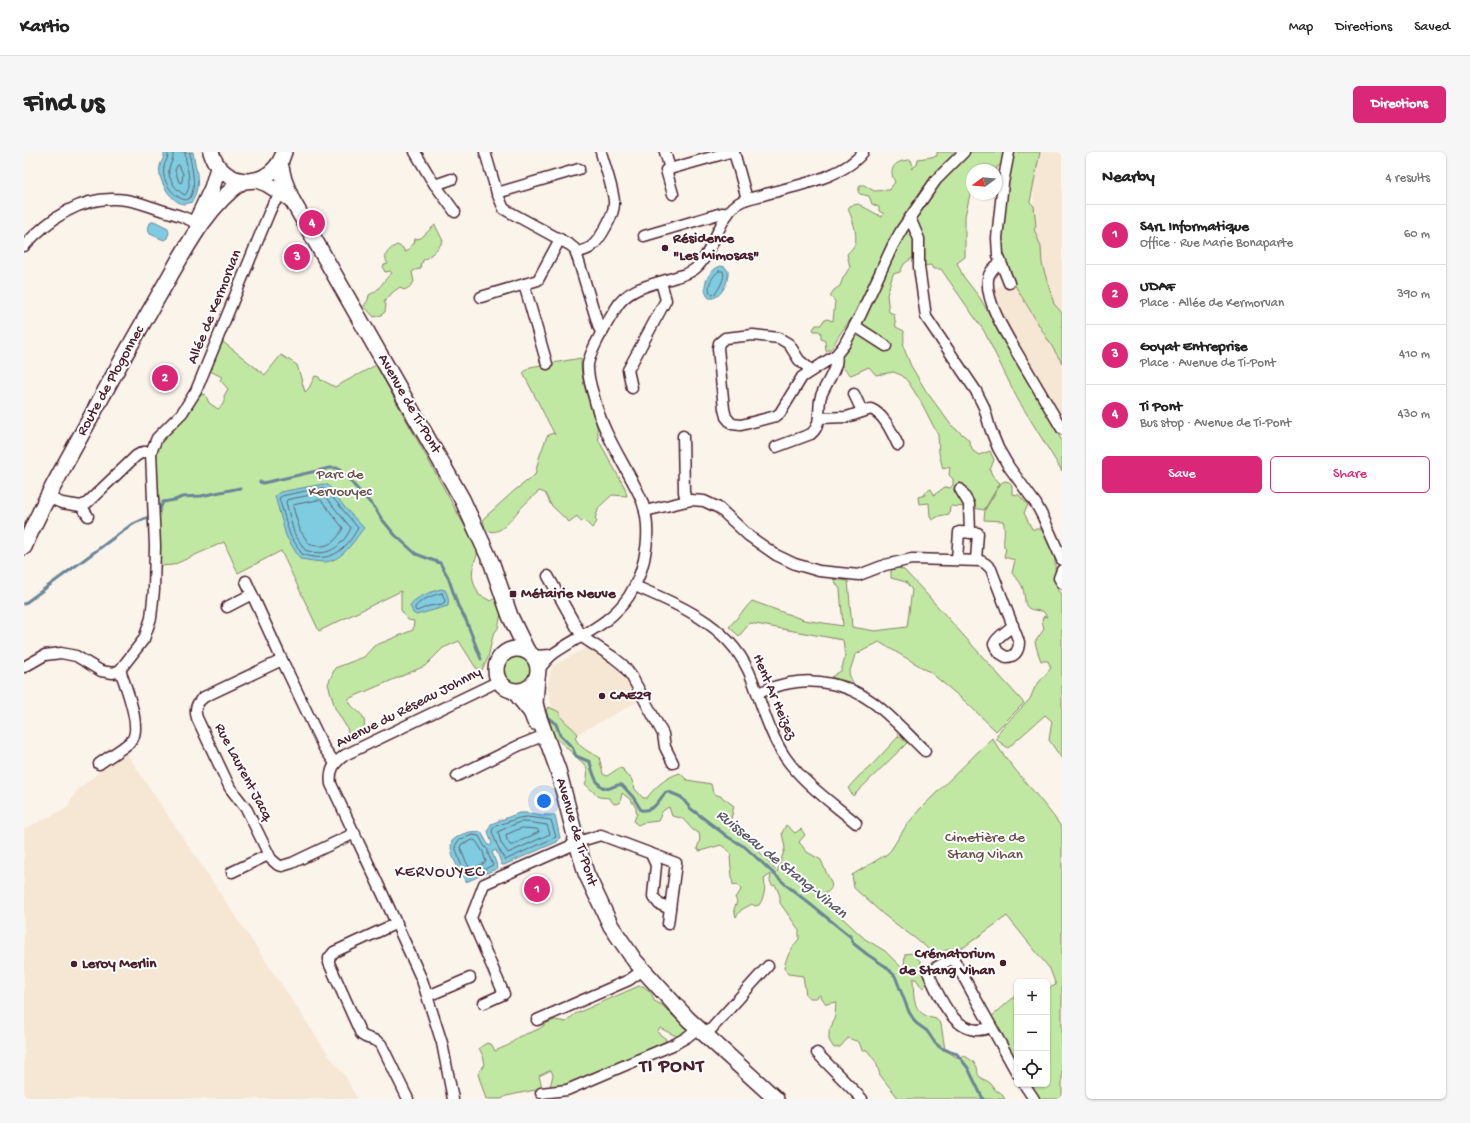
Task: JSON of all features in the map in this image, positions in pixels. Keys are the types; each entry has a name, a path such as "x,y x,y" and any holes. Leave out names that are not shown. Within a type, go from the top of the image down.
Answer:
{"street":[{"path":"211,152 212,158 218,168 234,179 250,181 287,193"},
{"path":"414,152 435,185 456,212"},
{"path":"485,152 502,206 508,212 573,247 596,319 602,333"},
{"path":"576,253 589,248 594,244 603,230 613,209 613,196 601,152"},
{"path":"665,152 670,169"},
{"path":"673,194 666,170 730,152"},
{"path":"734,152 747,200"},
{"path":"552,655 530,653 515,649 504,653 496,665 496,676 498,681 508,689 514,691 526,690 552,655 611,618 625,602 635,586 643,565 646,547 644,511 639,494 600,419 589,377 589,362 593,350 616,307 623,298 634,290 661,282 698,267 734,206 747,200 834,174 852,163 863,152"},
{"path":"811,370 799,360 789,344 779,338 753,334 729,337 721,340 719,343 718,353 726,417 732,424 741,425 776,416 780,412 799,380 811,370 836,355 844,345 855,326 892,245 936,180 964,152"},
{"path":"1009,152 1003,183 997,234 998,255 1009,283"},
{"name":"Route de Plogonnec","path":"198,224 234,188 270,174 282,158"},
{"name":"Avenue de Ti-Pont","path":"282,158 287,193 462,499 492,564 510,616 530,653"},
{"name":"Route de Plogonnec","path":"24,546 44,503 198,224 218,168"},
{"path":"497,193 579,169"},
{"path":"435,185 452,179"},
{"name":"Allée de Kermorvan","path":"151,452 157,438 182,413 196,391 273,204 287,193"},
{"path":"24,246 57,216 88,203 107,199 120,199 140,204 172,213 198,224"},
{"path":"644,236 722,213 728,214"},
{"path":"910,218 919,239 919,267 926,317 976,391 984,407 998,448 1009,467 1036,504 1062,560"},
{"path":"481,298 536,281 540,278 560,240"},
{"path":"1000,263 992,269 988,279 990,295 994,308 1006,333 1062,429"},
{"path":"632,388 628,370 666,300 661,282"},
{"path":"524,284 547,364"},
{"path":"855,326 886,346"},
{"path":"776,448 811,434 815,430 819,418 820,399 836,363 836,355"},
{"path":"854,394 862,411"},
{"path":"819,418 847,417 871,409 877,413 887,425 898,445"},
{"path":"683,436 684,492 686,501"},
{"path":"24,667 45,655 61,653 76,656 94,668 108,673 113,673 120,670 144,639 151,618 155,584 151,452 143,452 136,456 87,503 81,506 62,503 44,503"},
{"path":"960,489 969,504 970,533"},
{"path":"644,511 686,501 699,500 714,506 766,549 787,561 808,568 844,574 859,574 885,565 912,559 976,560 984,562 990,569 1013,625"},
{"name":"Route de Plogonnec","path":"24,533 44,503"},
{"path":"81,506 88,516"},
{"path":"958,560 959,532 978,533 976,560"},
{"path":"1062,570 1059,578 1062,584"},
{"path":"548,576 582,637 607,652 628,671 663,734 665,747 673,763"},
{"path":"246,581 324,748 336,763"},
{"name":"Hent Ar Heizez","path":"635,586 694,613 720,632 734,646 745,663 758,693 774,738 788,761 807,781 856,822"},
{"path":"227,608 252,594"},
{"name":"Avenue de Ti-Pont","path":"504,653 509,633 510,616"},
{"path":"530,653 536,660 538,674"},
{"name":"Rue Laurent Jacq","path":"268,855 248,810 230,788 197,718 195,708 198,702 204,697 282,660"},
{"path":"99,764 130,742 134,736 135,728 133,712 120,670"},
{"name":"Avenue de Ti-Pont","path":"538,674 535,703 542,736 573,845 583,890 600,926 617,952 640,973 670,1007 697,1028 776,1099"},
{"name":"Avenue du Réseau Johnny","path":"453,1099 442,1043 428,996 397,923 331,784 331,772 336,763 345,755 498,681"},
{"path":"758,693 781,685 798,682 824,683 851,690 872,702 925,751"},
{"name":"Avenue de Ti-Pont","path":"514,691 531,712 542,736"},
{"path":"456,776 542,736"},
{"path":"232,872 268,855 274,863 278,865 286,865 354,833"},
{"path":"484,1003 504,994 471,918 484,884 573,845 601,835 676,863 668,924"},
{"path":"651,854 656,865 653,896 659,904 670,909"},
{"path":"397,923 334,952 329,958 329,963 360,1034 381,1044 408,1099"},
{"path":"991,1027 976,1031 966,1027 952,1017 928,972 953,958 1014,1068"},
{"path":"541,1093 567,1090 684,1039 768,966"},
{"path":"538,1020 640,973"},
{"path":"428,996 470,978"},
{"path":"817,1053 862,1099"},
{"path":"1026,1087 1034,1099"}],"shaded area":[{"path":"1039,152 1062,152 1062,423 1003,321 990,291 1010,281 1034,226 1033,185"},
{"path":"586,648 592,649 608,660 628,681 639,701 570,738 554,714 547,687 552,666"},
{"path":"125,751 330,1057 346,1077 357,1099 24,1099 24,829 67,808 76,791"}],"green space":[{"path":"937,152 1040,152 1030,202 1034,206 1036,227 1034,229 1041,247 1042,264 1054,304 1062,313 1062,363 1005,269 1001,258 1003,164 966,164 966,200 969,200 965,216 965,257 957,263 963,276 980,298 1062,441 1062,471 1017,398 984,331 941,269 933,269 931,265 923,266 920,252 904,264 900,272 893,274 887,295 889,312 894,314 896,327 904,331 903,346 911,366 926,391 951,425 968,439 973,451 979,455 990,451 994,460 990,470 992,475 1000,483 984,510 969,507 950,506 949,514 939,516 932,520 930,516 929,503 919,504 918,497 925,495 925,492 931,489 934,495 945,487 950,488 953,485 953,479 949,475 950,467 943,469 939,453 938,435 921,402 903,376 894,372 876,375 869,367 851,375 845,370 838,359 856,313 829,350 826,351 825,341 821,339 821,333 819,331 814,331 813,329 816,325 821,325 823,321 827,319 833,321 835,301 830,296 834,290 840,286 850,267 847,254 855,244 856,235 853,221 848,209 850,206 858,204 882,217 884,214 879,211 879,207 872,204 869,196 858,192 860,185 864,185 874,191 889,190 895,182 892,173 894,166 897,163 911,160 913,166 911,169 917,165 918,159 937,156"},
{"path":"435,225 443,241 432,254 423,260 420,264 420,269 412,272 414,282 412,285 403,290 400,287 393,292 384,302 386,305 385,312 374,317 364,306 369,295 377,290 392,273 390,271 385,272 383,268 384,265 388,264 386,261 387,253 391,248 397,245 403,248 405,252 408,251 411,245 414,244 415,239 421,238"},
{"name":"Parc de Kervouyec","path":"223,342 265,375 281,355 297,365 305,392 309,388 315,376 319,377 321,381 322,380 335,387 376,365 479,552 477,553 473,566 472,575 479,595 491,601 497,597 502,609 498,628 493,635 488,658 482,670 476,668 459,641 443,648 425,666 348,699 364,720 363,732 356,737 349,737 347,728 335,708 328,684 335,668 364,657 374,646 413,630 414,621 408,620 401,610 401,591 319,631 281,551 238,573 224,542 173,565 160,566 154,471 156,449 163,438 201,395 205,394 209,403 218,409 224,402 224,396 228,389 220,380 222,377 208,370"},
{"path":"581,358 583,382 597,424 599,441 625,488 627,496 612,495 599,507 595,519 597,522 592,528 584,520 581,522 577,516 569,522 551,505 545,493 539,491 505,526 496,531 485,529 483,519 514,491 535,475 547,436 553,433 555,435 523,373 530,367"},
{"path":"1005,481 1012,485 1012,494 1019,495 1028,505 1024,513 1032,529 1041,529 1053,549 1057,585 1062,594 1062,759 1049,740 1052,721 1045,715 1008,748 997,740 997,736 1001,729 1030,699 1035,687 1051,668 1048,661 1041,661 1035,642 1044,629 1042,620 1044,616 1047,617 1043,611 1030,609 1027,607 1022,586 1012,573 1015,560 1004,557 1006,548 1004,547 1003,521 984,520 985,510 1001,483"},
{"path":"896,567 904,570 921,588 1024,703 996,731 967,703 930,672 879,642 855,655 849,674 853,683 831,677 841,671 845,658 843,640 750,623 739,636 729,627 752,601 804,620 843,626 840,589 833,579 848,581 852,627 875,631 907,627 912,590 906,582 891,578 891,571"},
{"path":"517,655 527,660 532,670 527,680 517,685 507,680 502,670 507,660"},
{"path":"549,707 559,712 562,719 576,731 578,734 575,737 582,747 599,757 603,774 607,776 619,768 623,769 625,774 631,778 635,789 643,798 647,798 657,786 680,773 687,780 711,784 713,793 722,797 734,806 731,819 727,821 733,827 740,829 777,872 785,848 782,833 786,825 795,833 801,829 805,835 799,842 807,852 821,860 832,885 830,890 822,895 823,900 865,939 885,951 901,967 904,967 905,954 913,953 920,961 927,982 922,988 916,979 913,979 914,1000 918,1010 928,1017 936,1019 941,1024 945,1050 958,1058 965,1056 972,1061 977,1067 980,1077 990,1083 1005,1099 899,1099 880,1075 876,1062 867,1050 862,1050 859,1042 848,1038 840,1047 834,1048 829,1040 829,1031 835,1016 836,1002 826,1004 820,995 816,998 810,998 806,995 803,976 788,974 784,968 790,952 799,939 799,930 780,903 780,896 776,886 772,885 770,881 771,874 764,879 764,892 759,905 755,906 752,904 741,910 736,917 734,909 737,902 735,897 741,889 737,884 733,885 731,856 729,851 721,845 700,851 697,849 700,839 699,833 693,830 682,818 672,816 669,807 663,811 658,821 638,825 634,822 637,814 636,808 631,800 622,793 620,803 614,804 609,798 599,797 585,784 587,780 586,766 554,736 546,710"},
{"path":"899,736 907,743 853,796 848,788"},
{"name":"Cimetière de Stang Vihan","path":"992,738 1008,761 1062,828 1062,1099 1033,1099 1025,1087 1050,1087 1050,988 1056,985 1050,969 1007,916 964,947 933,954 924,945 884,915 854,888 852,875 887,854 906,826 920,809"},
{"path":"639,986 643,986 647,989 652,994 654,1001 662,1005 687,1030 686,1036 680,1038 660,1028 657,1032 666,1039 664,1045 569,1084 550,1087 553,1075 551,1070 539,1076 542,1087 540,1089 506,1096 502,1099 486,1099 478,1074 485,1064 479,1048 487,1043 492,1045 495,1051 509,1045 518,1037 539,1029 547,1023 555,1020 566,1022 575,1014"},
{"path":"1014,997 1014,1069 990,1018"}],"water":[{"path":"164,152 193,152 198,183 192,202 183,204 178,202 166,189 160,177 160,164 164,156"},
{"path":"154,221 168,228 169,233 167,238 164,240 150,234 148,229 150,223"},
{"path":"721,266 725,267 728,271 726,284 721,293 713,298 709,298 706,294 705,284 709,275"},
{"path":"323,484 328,485 346,509 364,528 348,549 338,558 325,562 300,559 286,536 275,496 280,492"},
{"path":"441,589 445,590 447,594 448,606 416,615 413,613 410,605 416,599"},
{"path":"519,813 555,815 560,838 557,842 504,865 502,865 496,850 492,852 498,868 466,882 453,857 451,846 452,841 465,833 481,832 489,846 492,844 488,831 491,824"}],"waterway":[{"name":"Ruisseau de Stang-Vihan","path":"260,482 263,483 330,468 337,468 340,470 375,508 395,535 416,554 440,563 448,577 458,606 466,620 481,659"},
{"name":"Ruisseau de Stang-Vihan","path":"157,516 163,502 182,497 201,496 240,488"},
{"name":"Ruisseau de Stang-Vihan","path":"24,604 131,525 148,517 152,517"},
{"name":"Ruisseau de Stang-Vihan","path":"547,717 556,724 560,735 572,747 576,756 590,762 596,780 602,787 610,788 617,785 622,785 633,797 641,810 650,809 656,805 666,792 681,797 690,808 728,837 745,847 785,884 851,937 854,944 885,966 895,976 909,1012 916,1023 927,1031 935,1043 941,1048 957,1054 968,1068 983,1099"}],"place":[{"name":"Ti Pont","path":"312,223"},
{"name":"Résidence \"Les Mimosas\"","path":"665,248"},
{"name":"Goyat Entreprise","path":"297,257"},
{"name":"UDAF","path":"165,378"},
{"name":"Métairie Neuve","path":"513,594"},
{"name":"CAE29","path":"602,696"},
{"name":"S4rL Informatique","path":"537,889"},
{"name":"Crématorium de Stang Vihan","path":"1003,963"},
{"name":"Leroy Merlin","path":"74,964"}],"district":[{"name":"KERVOUYEC","path":"440,873"},
{"name":"TI PONT","path":"672,1067"}]}
